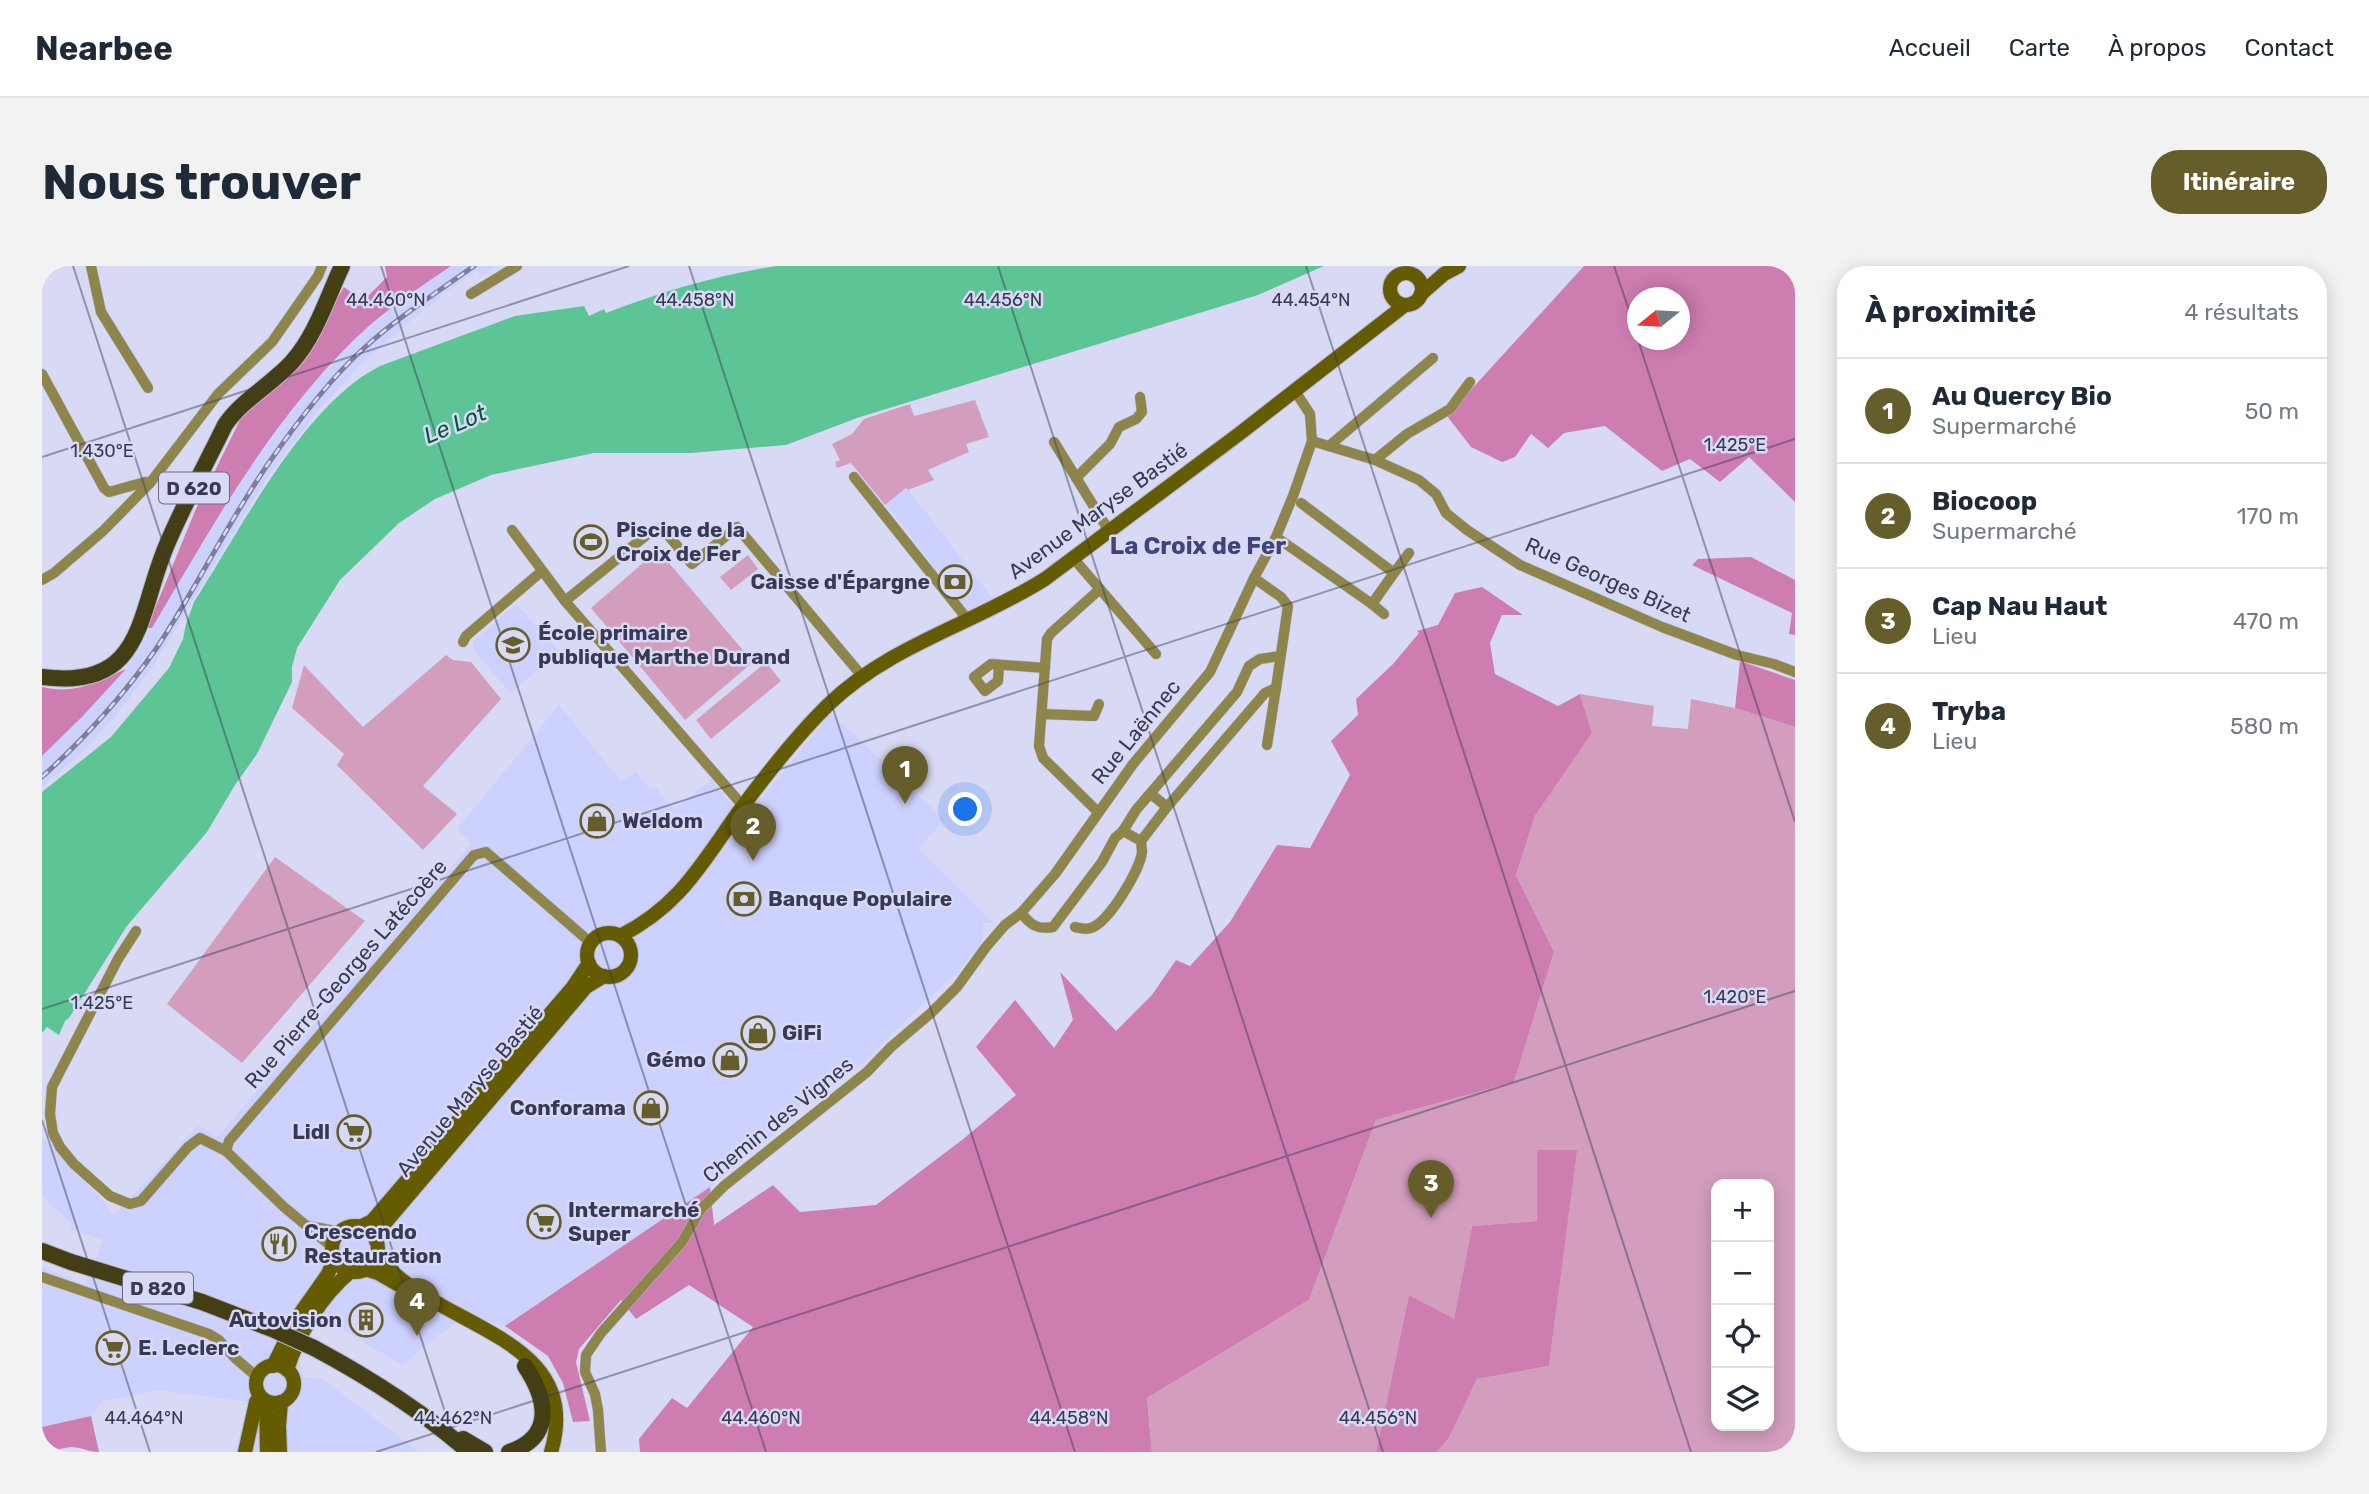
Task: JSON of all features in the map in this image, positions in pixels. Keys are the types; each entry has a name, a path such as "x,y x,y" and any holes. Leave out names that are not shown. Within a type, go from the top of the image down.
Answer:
{"main road":[{"name":"D 620","path":"42,677 65,680 85,678 118,661 129,649 148,605 168,542 225,425 236,409 294,359 311,335 342,266"},
{"name":"D 820","path":"42,1251 202,1301 314,1348 394,1393 469,1452"},
{"name":"D 820","path":"334,1359 454,1452"},
{"path":"334,1359 361,1369 397,1391 472,1446 485,1452"},
{"path":"509,1452 528,1443 536,1433 544,1410 540,1392 525,1366"}],"street":[{"path":"91,266 102,312 148,388"},
{"path":"42,580 103,531 150,483 218,394 272,342 323,266"},
{"path":"471,293 517,266"},
{"path":"1398,275 1444,274 1459,266"},
{"name":"Avenue Maryse Bastié","path":"377,1248 380,1229 586,987 604,976 619,974 627,967 631,955 625,941 686,886 743,806 806,726 862,676 901,652 1023,593 1074,559 1372,329 1405,305 1417,301 1421,294 1444,274"},
{"path":"1398,275 1421,284 1421,294"},
{"path":"1398,275 1397,302 1405,305"},
{"name":"Avenue Maryse Bastié","path":"1372,329 1398,275"},
{"path":"1329,446 1433,358"},
{"path":"42,374 104,488 109,492 150,483"},
{"path":"1375,460 1408,434 1450,409 1470,382"},
{"name":"Rue Laënnec","path":"891,1047 950,994 991,940 1021,913 1055,874 1133,764 1210,672 1276,537 1311,440 1310,414 1294,391"},
{"path":"1076,478 1110,444 1119,427 1136,419 1142,412 1140,397"},
{"name":"Rue Georges Bizet","path":"1311,440 1375,460 1428,486 1447,513 1467,530 1520,565 1662,627 1737,655 1795,672"},
{"path":"1054,442 1109,531"},
{"path":"855,477 968,620"},
{"path":"1301,503 1394,573"},
{"path":"565,601 654,529 664,530 692,564 737,527 862,676"},
{"path":"512,530 565,601 743,806"},
{"path":"1276,537 1384,614"},
{"path":"1371,604 1409,553"},
{"path":"1074,559 1156,654"},
{"path":"463,642 466,636 542,571"},
{"path":"1254,578 1281,597 1288,606 1267,745"},
{"path":"1098,812 1043,758 1039,746 1047,639 1051,632 1100,589"},
{"path":"1021,913 1034,927 1053,927 1102,862 1115,838 1124,831 1136,810 1237,692 1249,666 1261,659 1280,656"},
{"path":"999,665 1045,668"},
{"path":"1075,927 1089,929 1101,923 1124,893 1137,868 1142,851 1141,841 1265,693 1276,688"},
{"path":"1042,714 1094,716 1099,704"},
{"path":"1151,794 1167,807"},
{"path":"1124,831 1141,841"},
{"name":"Rue Pierre-Georges Latécoère","path":"226,1152 229,1141 474,855 486,852 591,943"},
{"path":"136,931 47,1087 53,1133 60,1147 74,1164 103,1190 130,1204 141,1201 188,1147 201,1138 226,1152 308,1226 333,1253 338,1265 350,1272"},
{"path":"591,943 604,934 625,941"},
{"name":"Avenue Maryse Bastié","path":"360,1227 372,1221 573,987 589,963 587,953 591,943"},
{"path":"589,963 595,972 604,976"},
{"name":"Chemin des Vignes","path":"601,1452 595,1394 584,1371 586,1354 601,1333 682,1242 701,1209 724,1186 867,1072 891,1047"},
{"path":"308,1226 335,1231 360,1227 367,1230 384,1264 427,1298 520,1350 536,1364 545,1378 556,1406 557,1421 551,1452"},
{"path":"280,1368 301,1313 328,1274 334,1240 342,1230"},
{"path":"366,1269 375,1260 377,1248"},
{"path":"280,1368 315,1314 350,1272 366,1269 387,1278 422,1306 497,1346 525,1366 540,1387 549,1410 550,1427 544,1452"},
{"path":"42,1277 209,1334 219,1340 257,1377"},
{"path":"244,1452 256,1402 263,1399 281,1402 287,1399 294,1388 292,1375 280,1368 263,1369 257,1377 256,1384 263,1399 267,1452"},
{"path":"280,1452 281,1402"}],"shaded area":[{"path":"385,266 451,266 368,327 297,403 245,475 152,628 147,628 195,511 243,414 329,312 344,287 363,301 387,277"},
{"path":"451,266 496,266 481,277 476,270 417,315 359,366 316,413 265,481 152,668 115,717 81,753 42,787 42,756 85,715 126,669 258,453 301,397 358,336 403,299"},
{"path":"1584,266 1795,266 1795,502 1749,457 1720,482 1690,459 1662,471 1605,426 1564,433 1548,448 1531,434 1515,457 1502,462 1471,447 1447,416"},
{"path":"975,400 989,437 966,444 969,452 928,470 934,480 908,490 906,488 885,505 851,463 837,468 835,462 840,460 832,444 852,434 864,419 910,404 914,416"},
{"path":"907,488 993,599 968,612 886,504"},
{"path":"658,550 753,662 685,720 591,608"},
{"path":"748,555 758,569 731,590 720,577"},
{"path":"1751,557 1795,580 1795,635 1789,634 1792,613 1692,565 1698,559"},
{"path":"1482,587 1523,615 1502,615 1490,643 1495,674 1558,706 1580,694 1592,733 1535,816 1516,875 1554,952 1514,1082 1376,1120 1309,1300 1147,1398 1152,1452 640,1452 639,1439 672,1398 687,1408 753,1327 689,1285 636,1319 621,1300 579,1349 576,1362 590,1421 573,1422 563,1383 548,1356 505,1326 710,1187 714,1225 773,1185 800,1212 876,1205 1016,1095 976,1047 1015,1000 1054,1048 1073,1020 1060,972 1116,1031 1152,995 1176,960 1190,966 1230,922 1277,845 1310,848 1350,775 1331,741 1358,715 1356,699 1393,664 1419,633 1417,631 1438,625 1455,593"},
{"name":"École primaire publique Marthe Durand","path":"516,604 560,652 510,693 473,649 473,641"},
{"path":"446,655 453,660 471,662 501,699 423,786 457,814 423,850 337,765 344,754 292,708 304,665 363,727"},
{"path":"1740,661 1795,680 1795,727 1735,708"},
{"path":"766,662 781,681 711,739 696,720"},
{"path":"126,669 42,756 42,687 75,688 95,683"},
{"path":"1580,694 1654,706 1652,726 1688,729 1691,699 1735,708 1795,727 1795,1452 1437,1452 1449,1438 1477,1379 1549,1366 1576,1150 1537,1150 1537,1221 1472,1226 1454,1320 1409,1295 1376,1452 1152,1452 1147,1398 1309,1300 1376,1120 1514,1082 1554,952 1516,875 1535,816 1592,733"},
{"path":"559,705 621,781 636,772 650,789 655,786 674,809 712,779 730,802 751,810 831,713 945,820 918,848 994,923 983,923 982,941 962,967 860,1065 807,1100 770,1138 710,1187 505,1326 465,1315 402,1365 323,1318 311,1333 299,1359 304,1377 324,1380 419,1452 236,1452 248,1402 160,1390 103,1401 91,1416 42,1427 42,1267 85,1285 103,1240 69,1229 71,1223 42,1196 42,1137 103,1200 113,1216 199,1125 217,1137 471,844 457,829"},
{"path":"275,857 365,921 242,1063 167,1004"},
{"path":"1537,1150 1577,1150 1549,1366 1477,1379 1449,1438 1437,1452 1376,1452 1409,1295 1454,1319 1472,1226 1537,1221"},
{"path":"91,1416 99,1452 71,1447 42,1452 42,1427"}],"water":[{"name":"Le Lot","path":"776,266 1324,266 1258,295 857,418 786,445 691,453 594,453 491,475 435,499 399,523 340,580 297,648 292,667 292,682 257,754 207,832 127,926 65,1021 59,1035 47,1027 42,1033 42,792 111,737 169,668 183,639 194,602 276,471 325,409 352,384 380,366 515,316 584,306 589,316 604,309 606,313 690,285"}],"railway":[{"path":"42,777 104,715 145,664 172,624 253,486 325,389 350,361 376,338 474,266"}],"place":[{"name":"Piscine de la Croix de Fer","path":"591,542"},
{"name":"Caisse d'Épargne","path":"955,582"},
{"name":"École primaire publique Marthe Durand","path":"513,645"},
{"name":"Au Quercy Bio","path":"905,804"},
{"name":"Weldom","path":"597,821"},
{"name":"Biocoop","path":"753,861"},
{"name":"Banque Populaire","path":"744,899"},
{"name":"GiFi","path":"758,1033"},
{"name":"Gémo","path":"730,1060"},
{"name":"Conforama","path":"651,1108"},
{"name":"Lidl","path":"354,1132"},
{"name":"Cap Nau Haut","path":"1431,1218"},
{"name":"Intermarché Super","path":"544,1222"},
{"name":"Crescendo Restauration","path":"279,1244"},
{"name":"Autovision","path":"366,1320"},
{"name":"Tryba","path":"417,1336"},
{"name":"E. Leclerc","path":"113,1348"}],"district":[{"name":"La Croix de Fer","path":"1198,546"}]}
